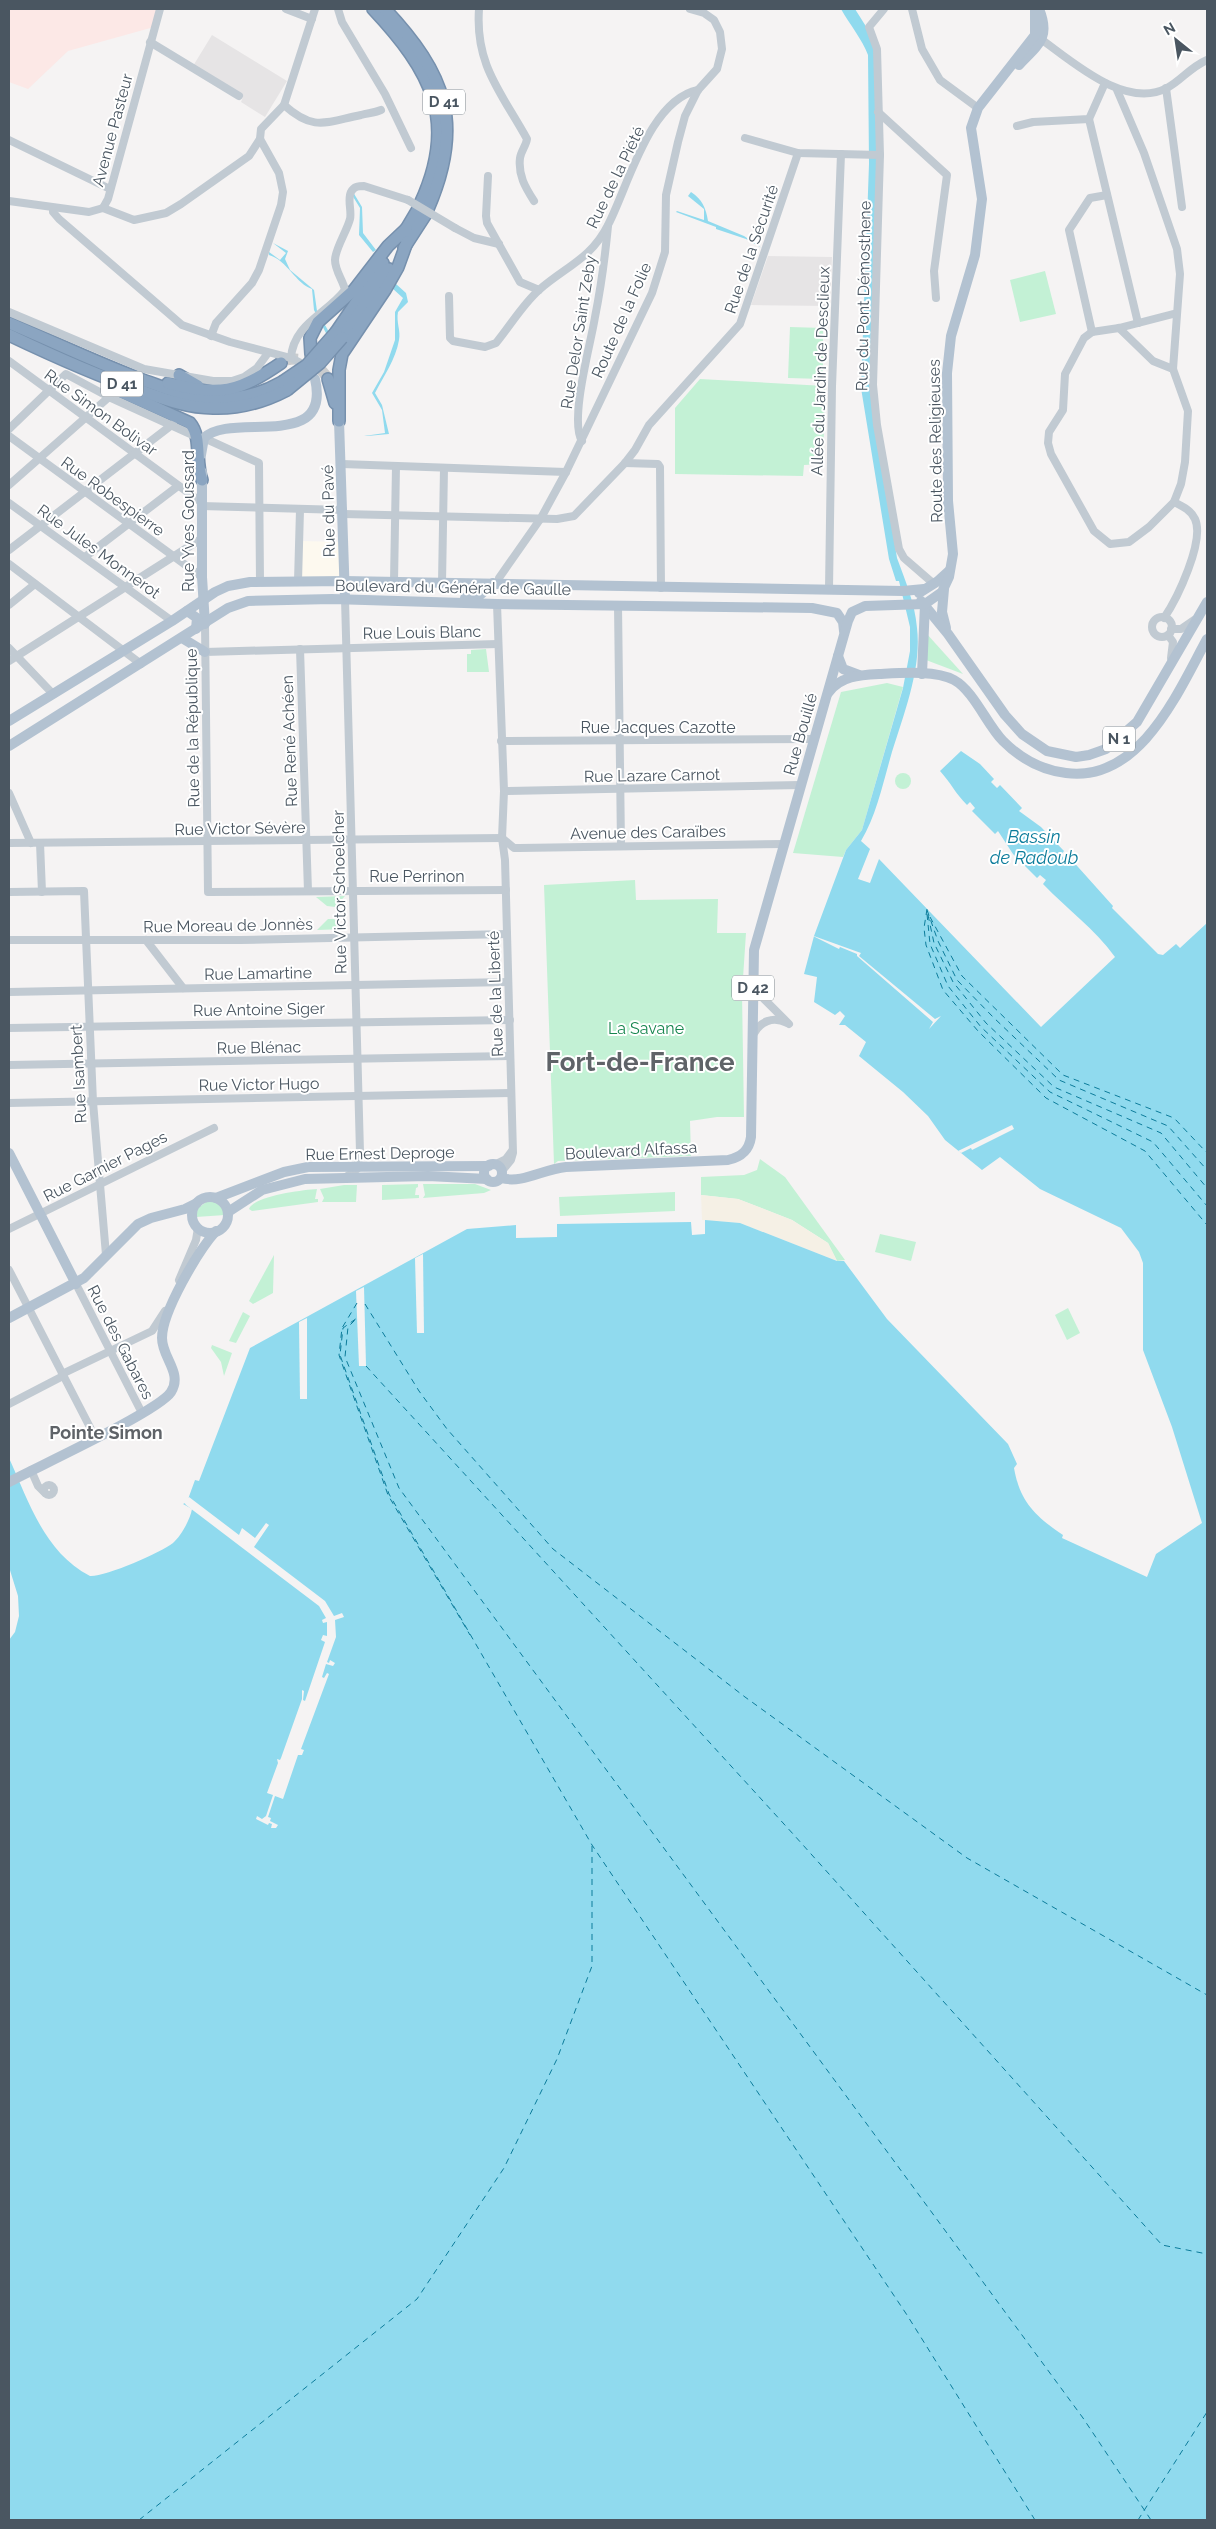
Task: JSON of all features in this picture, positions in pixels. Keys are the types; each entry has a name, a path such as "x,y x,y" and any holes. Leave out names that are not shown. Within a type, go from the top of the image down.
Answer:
{"highway":[{"name":"D 41","path":"339,335 406,229 423,209 437,157 438,136 434,99 414,57 373,9"},
{"name":"D 41","path":"9,336 114,381 175,402 212,408 240,402 262,392 284,386 339,335 407,242 444,168 448,141 444,101 424,58 385,9"},
{"path":"311,354 310,338 319,316 350,294 388,246 406,229"},
{"path":"339,422 339,370 342,354 385,290 398,267 407,242"},
{"name":"D 41","path":"9,323 118,370 182,394 240,402"},
{"path":"49,340 154,379 209,390 231,389 248,384 286,361"},
{"path":"40,350 124,394 190,423 203,437 198,468 202,480"},
{"path":"179,375 191,383 209,390"},
{"path":"328,379 339,422"}],"main road":[{"path":"1035,9 1039,38"},
{"path":"1039,9 1045,31 1039,38"},
{"name":"Route des Religieuses","path":"950,570 953,554 948,501 947,373 951,336 971,275 979,225 981,185 971,128 978,108 1039,38"},
{"name":"Rue Yves Goussard","path":"203,437 216,431 301,420 311,412 315,404 317,394 315,379"},
{"name":"Rue du Pavé","path":"339,422 342,464 345,599"},
{"name":"Rue Yves Goussard","path":"200,626 202,602 202,480"},
{"path":"906,606 950,570"},
{"path":"948,634 942,612 944,589 950,570"},
{"name":"Boulevard du Général de Gaulle","path":"9,721 228,586 260,581 496,583 662,588 903,591 929,587"},
{"path":"429,601 477,596 496,583"},
{"path":"496,583 497,604"},
{"path":"844,633 850,616 860,607 924,604 935,598 944,589"},
{"name":"N 1","path":"903,591 924,604 948,634 1005,716 1022,734 1047,751 1067,756 1098,753 1119,740 1137,722 1207,602"},
{"name":"Boulevard du Général de Gaulle","path":"9,746 228,608 242,602 345,599 497,604 827,609 836,612 841,618 844,633"},
{"path":"922,674 924,604"},
{"path":"187,611 197,618 200,626"},
{"name":"Rue Bouillé","path":"784,844 844,633"},
{"path":"182,638 205,652"},
{"name":"N 1","path":"826,696 837,683 860,675 922,674 943,676 959,683 1002,740 1032,763 1056,772 1073,774 1092,772 1110,767 1126,757 1146,738 1166,712 1207,639"},
{"path":"838,656 844,669 860,675"},
{"name":"D 42","path":"752,1036 756,943 784,844"},
{"name":"Boulevard Alfassa","path":"497,1170 520,1180 546,1170 566,1167 728,1160 745,1152 751,1136 752,1036"},
{"path":"9,1153 76,1284"},
{"name":"Rue Ernest Deproge","path":"216,1198 297,1169 358,1166 497,1170 494,1182 487,1179 428,1176 305,1180 279,1185 248,1197 228,1212"},
{"path":"9,1318 76,1284 138,1224 151,1218 185,1209 205,1197 216,1198 223,1203 228,1212 225,1223 216,1231 192,1263 162,1330 163,1348 175,1376 174,1386 169,1396 32,1474 20,1476 9,1482"},
{"path":"197,1202 192,1214 198,1228 206,1232 216,1231"}],"street":[{"name":"Avenue Pasteur","path":"9,201 90,212 103,208 160,9"},
{"path":"286,9 312,19"},
{"path":"103,208 134,220 166,212 181,204 249,156 260,139 261,129 284,106 315,9"},
{"path":"338,9 342,22 385,94 412,148"},
{"path":"479,9 478,39 486,67 526,139 520,158 521,173 522,180 534,201"},
{"name":"Route de la Folie","path":"496,583 541,518 566,472 652,293 665,252 666,195 685,116 698,90 717,69 722,39 719,28 710,16 690,9"},
{"name":"Rue du Pont Démosthene","path":"884,9 869,27 877,49 880,154 872,352 876,422 899,549 904,558 929,587"},
{"path":"912,9 922,49 940,80 978,108"},
{"path":"1039,38 1105,84 1127,93 1152,92 1166,88 1193,66 1207,60"},
{"path":"150,42 239,96"},
{"path":"1105,84 1089,119 1138,323"},
{"path":"1166,88 1182,207"},
{"name":"Rue de la Piété","path":"449,296 450,338 453,341 485,347 496,343 538,290 585,257 608,226 632,164 659,120 685,94 698,90"},
{"path":"1117,90 1144,154 1177,249 1180,274 1178,313 1173,369 1188,410 1185,462 1181,484 1174,502 1149,527 1129,542 1110,544 1094,531 1051,454 1048,443 1049,432 1063,410 1064,374 1084,338 1092,332 1119,328 1178,313"},
{"path":"284,106 297,117 315,124 327,123 380,110"},
{"path":"878,112 947,175 934,271 936,298"},
{"path":"1017,126 1033,122 1089,119"},
{"path":"745,138 798,152 880,154"},
{"path":"211,336 216,323 252,283 259,270 272,226 281,205 283,192 280,173 260,139"},
{"path":"9,140 110,189"},
{"name":"Rue de la Sécurité","path":"202,504 259,509 444,516 566,518 574,516 625,463 636,450 649,425 740,324 798,152"},
{"name":"Allée du Jardin de Desclieux","path":"829,589 832,386 841,154"},
{"path":"488,176 486,216 520,282 538,290"},
{"path":"286,361 296,338 345,290 337,269 336,254 342,244 350,218 350,195 357,186 364,186 408,200 474,238 500,244"},
{"path":"1092,332 1068,230 1090,198 1107,195"},
{"path":"53,208 53,212 59,219 182,325 268,353 286,361 301,363"},
{"name":"Rue Delor Saint Zeby","path":"582,441 577,428 580,396 602,280 608,226"},
{"path":"9,312 144,368 179,375 232,382 254,370 268,353"},
{"path":"1119,328 1152,361 1173,369"},
{"name":"Rue Simon Bolivar","path":"10,365 86,418 202,504"},
{"path":"9,429 66,374 109,397 258,462 260,465 260,581"},
{"path":"9,486 109,397"},
{"path":"9,550 173,424"},
{"name":"Rue Robespierre","path":"9,436 202,577"},
{"path":"625,463 658,464 660,467 662,588"},
{"path":"342,464 566,472"},
{"path":"394,582 396,466"},
{"path":"442,583 444,468"},
{"path":"85,556 178,486"},
{"name":"Rue Jules Monnerot","path":"9,502 172,621"},
{"path":"1164,618 1181,586 1198,530 1191,512 1174,502"},
{"path":"298,581 300,510"},
{"path":"9,661 202,539"},
{"path":"9,564 141,664"},
{"path":"9,605 35,584"},
{"name":"Rue Victor Schoelcher","path":"345,599 360,1152 358,1166"},
{"name":"Rue de la Liberté","path":"497,604 504,790 502,838 506,890 513,1149 497,1170"},
{"path":"618,605 621,846"},
{"path":"1168,671 1174,648 1170,632 1169,621 1164,618 1155,620 1152,629 1158,636 1170,632 1187,626 1200,616"},
{"name":"Rue de la République","path":"200,626 205,652 208,892"},
{"name":"Rue Louis Blanc","path":"205,652 498,644"},
{"path":"9,648 53,694"},
{"name":"Rue René Achéen","path":"300,649 308,891"},
{"name":"Rue Jacques Cazotte","path":"502,741 814,739"},
{"name":"Rue Lazare Carnot","path":"504,790 621,790 800,785"},
{"path":"9,793 30,842"},
{"path":"502,838 514,848"},
{"name":"Rue Victor Sévère","path":"9,842 352,841 502,838"},
{"path":"9,892 42,892 40,843"},
{"name":"Avenue des Caraïbes","path":"504,853 514,848 784,844"},
{"name":"Rue Perrinon","path":"208,892 506,890"},
{"name":"Rue Isambert","path":"42,892 84,891 93,1102 106,1255"},
{"name":"Rue Moreau de Jonnès","path":"9,940 146,940 507,934"},
{"path":"146,940 183,988"},
{"name":"Rue Lamartine","path":"9,992 508,982"},
{"path":"752,1036 758,1026 768,1021 778,1020 789,1024 753,988"},
{"name":"Rue Antoine Siger","path":"9,1028 510,1020"},
{"name":"Rue Blénac","path":"9,1065 510,1056"},
{"name":"Rue Victor Hugo","path":"9,1103 511,1093"},
{"name":"Rue Garnier Pages","path":"9,1229 214,1128"},
{"path":"346,1178 358,1166"},
{"path":"9,1404 62,1375 149,1333 158,1325 195,1243 198,1228"},
{"path":"9,1270 95,1437"},
{"name":"Rue des Gabares","path":"76,1284 142,1412"},
{"path":"32,1474 46,1489"}],"shaded area":[{"path":"9,9 159,9 154,27 68,51 28,89 9,82"},
{"path":"212,35 287,81 265,117 241,102 243,97 193,66"},
{"path":"768,256 832,257 830,306 751,305"},
{"path":"302,541 340,542 339,579 300,580"}],"green space":[{"path":"1045,271 1056,314 1020,322 1010,280"},
{"path":"790,327 823,328 823,379 788,378"},
{"path":"700,379 825,386 823,464 804,465 803,476 675,474 675,408"},
{"path":"926,633 963,674 926,660"},
{"path":"486,649 489,672 467,672 467,654 471,654 471,650"},
{"path":"887,683 903,687 862,830 846,850 843,857 793,853 841,692"},
{"path":"900,773 906,773 911,778 909,787 900,789 895,784 895,778"},
{"name":"La Savane","path":"635,880 636,900 718,899 717,933 746,933 742,993 744,1117 717,1117 690,1121 691,1156 558,1161 554,1164 544,885"},
{"path":"345,896 335,907 327,906 316,897"},
{"path":"328,919 334,919 345,929 317,930"},
{"path":"760,1159 785,1177 845,1260 837,1261 828,1243 792,1220 738,1199 701,1195 701,1177 744,1175 757,1170"},
{"path":"418,1184 415,1195 419,1195 419,1198 382,1200 382,1185"},
{"path":"423,1184 475,1184 491,1190 484,1193 423,1198 425,1195"},
{"path":"357,1185 356,1202 322,1202 324,1198 320,1189"},
{"path":"317,1189 315,1199 318,1199 318,1202 252,1211 249,1209 253,1204 269,1197"},
{"path":"675,1192 675,1211 560,1216 559,1197"},
{"path":"209,1200 221,1204 225,1215 196,1217 198,1208"},
{"path":"880,1234 916,1242 911,1261 875,1252"},
{"path":"274,1255 273,1293 253,1304 249,1301"},
{"path":"1068,1308 1080,1333 1067,1340 1055,1315"},
{"path":"243,1312 250,1316 236,1343 229,1341"},
{"path":"212,1345 232,1353 224,1376 221,1362 211,1348"}],"sand":[{"path":"701,1195 738,1199 792,1220 828,1243 837,1261 740,1223 702,1220"}],"water":[{"name":"Bassin de Radoub","path":"841,9 855,9 872,36 875,52 878,148 869,383 897,558 914,610 918,644 917,661 910,694 875,811 861,841 870,849 858,879 870,883 879,859 1041,1027 1115,957 1090,928 1043,884 1046,880 1040,875 1037,878 1013,854 998,831 995,834 972,811 975,808 970,802 967,805 940,771 961,751 980,764 994,779 991,782 997,788 1000,785 1022,808 1019,811 1041,827 1064,851 1061,855 1067,861 1070,858 1113,906 1112,908 1158,954 1163,955 1176,944 1180,948 1207,923 1207,2520 9,2520 9,1640 15,1632 19,1616 18,1596 9,1567 9,1458 31,1508 49,1540 61,1554 74,1566 90,1576 119,1569 173,1543 185,1528 192,1509 183,1504 187,1502 195,1480 199,1481 250,1348 467,1229 516,1225 516,1238 557,1237 557,1224 691,1222 692,1235 705,1234 705,1220 740,1223 837,1261 844,1261 887,1319 1008,1444 1017,1464 1014,1468 1020,1490 1025,1499 1044,1521 1063,1535 1062,1538 1147,1577 1156,1554 1202,1523 1172,1427 1143,1350 1143,1263 1139,1252 1121,1228 1040,1189 1000,1157 982,1170 945,1140 928,1116 903,1092 859,1056 866,1042 845,1025 839,1025 845,1016 840,1011 835,1015 814,1002 817,977 804,974 814,936 846,850 862,830 903,688 910,651 910,627 899,581 896,581 889,559 861,388 869,164 868,55"},
{"path":"353,192 362,207 363,233 376,250 373,252 359,235 360,208 352,195"},
{"path":"691,192 703,204 708,221 744,236 762,248 746,239 676,212 704,220 704,209 688,196"},
{"path":"273,243 288,251 285,259 290,270 314,290 317,311 329,332 327,335 314,310 312,289 301,282 281,262 269,255 269,252 280,260 286,253"},
{"path":"396,284 406,293 408,302 398,312 399,337 397,347 392,361 375,393 382,405 389,434 364,436 385,433 382,410 372,393 384,372 395,340 395,312 403,298 392,288"}],"pier":[{"path":"811,935 861,953 859,956 935,1019 941,1016 929,1029 933,1022 857,956 857,954 840,947 839,949"},
{"path":"1012,1125 1014,1129 972,1150 971,1148 961,1153 958,1151"},
{"path":"423,1254 424,1333 417,1333 415,1258"},
{"path":"364,1287 366,1366 359,1366 356,1291"},
{"path":"307,1318 307,1399 300,1399 299,1322"},
{"path":"189,1497 239,1535 242,1528 255,1538 266,1523 269,1525 254,1547 325,1601 334,1616 342,1613 344,1617 335,1620 336,1637 327,1662 329,1663 330,1660 335,1663 333,1666 326,1664 322,1677 324,1678 327,1673 329,1674 301,1749 304,1750 302,1755 298,1755 283,1799 275,1796 268,1817 271,1818 270,1821 278,1825 276,1828 271,1828 272,1824 269,1823 268,1825 256,1819 257,1816 262,1819 266,1816 273,1795 267,1793 278,1763 277,1759 280,1760 281,1758 302,1699 302,1690 304,1691 303,1700 305,1701 325,1642 321,1640 323,1635 327,1636 327,1622 323,1623 322,1620 326,1618 319,1606 186,1505 184,1502"}],"ferry route":[{"path":"927,909 924,928 926,945 943,990 978,1031 1046,1098 1145,1151 1207,1225"},
{"path":"927,910 938,941 957,980 1059,1080 1168,1126 1207,1170"},
{"path":"927,914 930,944 948,986 981,1027 1050,1092 1153,1142 1207,1206"},
{"path":"928,915 934,943 953,982 986,1023 1054,1087 1161,1133 1207,1188"},
{"path":"930,917 962,976 1063,1075 1174,1118 1207,1153"},
{"path":"357,1303 342,1328 339,1355 388,1495 470,1635"},
{"path":"365,1304 419,1391 447,1429 553,1549 745,1697 967,1858 1207,1995"},
{"path":"1035,2520 907,2315 592,1845 389,1494 340,1355 343,1328 357,1318 348,1327 345,1357 399,1488 1083,2418 1151,2520"},
{"path":"366,1366 794,1835 1162,2245 1207,2254"},
{"path":"139,2520 417,2299 504,2168 557,2059 592,1966 592,1846"},
{"path":"1138,2520 1207,2412"}],"tunnel":[{"path":"287,360 299,359 311,363 321,370 328,379"}],"district":[{"name":"Fort-de-France","path":"640,1062"},
{"name":"Pointe Simon","path":"106,1433"}]}
